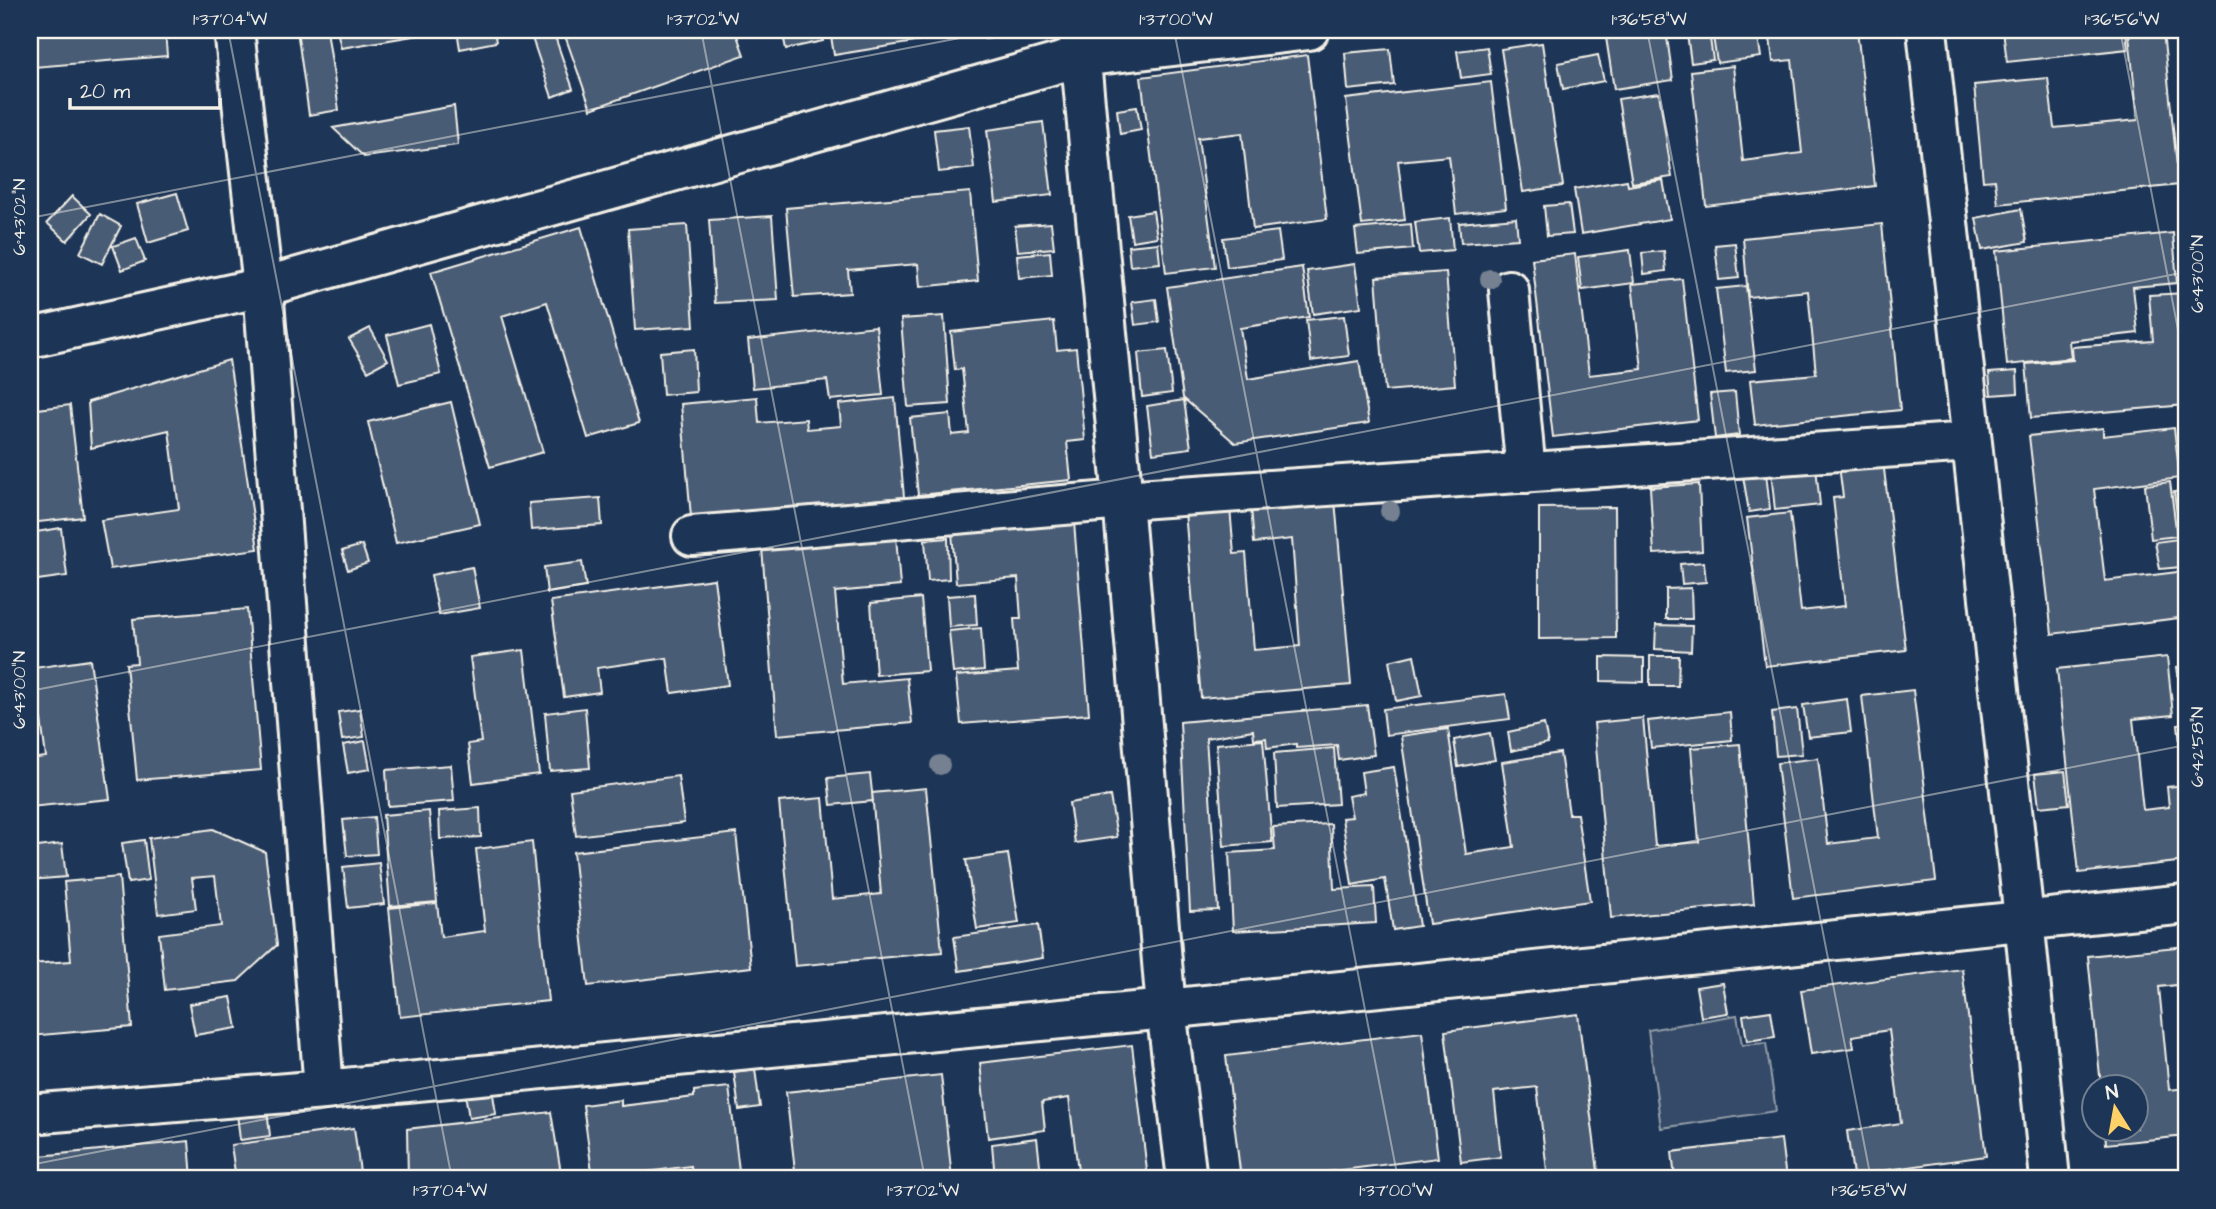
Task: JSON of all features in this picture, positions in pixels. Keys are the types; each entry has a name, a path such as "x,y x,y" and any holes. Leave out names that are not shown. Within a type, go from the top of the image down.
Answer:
{"street":[{"path":"234,30 263,287 324,1090"},
{"path":"30,338 263,287 1079,43 1309,30"},
{"path":"1927,30 2050,1179"},
{"path":"1079,43 1123,500 1166,1009 1187,1179"},
{"path":"1509,290 1526,473"},
{"path":"692,536 1123,500 1971,442"},
{"path":"30,1114 324,1090 1166,1009 2186,904"}],"shaded area":[{"path":"1737,1015 1742,1045 1766,1043 1776,1111 1661,1128 1648,1030"}],"building":[{"path":"31,30 165,30 167,56 34,67"},
{"path":"297,30 327,30 339,110 309,115"},
{"path":"337,30 449,30 341,48"},
{"path":"457,30 494,30 496,42 460,49"},
{"path":"563,30 735,30 744,55 591,109"},
{"path":"782,30 820,30 823,41 786,49"},
{"path":"830,30 925,30 927,40 834,55"},
{"path":"983,30 1010,30 1011,35 985,39"},
{"path":"1666,30 1673,80 1614,89 1605,31"},
{"path":"1712,30 1757,30 1761,57 1717,63"},
{"path":"1769,30 1857,30 1875,186 1706,206 1691,71 1733,66 1743,161 1802,153 1792,60 1773,62"},
{"path":"2003,30 2126,30 2128,49 2007,62"},
{"path":"553,31 573,89 552,97 532,38"},
{"path":"1709,31 1713,60 1691,63 1687,34"},
{"path":"2163,32 2179,185 1998,204 1995,180 1983,181 1974,85 2048,78 2054,128 2138,120 2129,35"},
{"path":"1542,43 1563,186 1523,192 1501,49"},
{"path":"1487,47 1491,74 1461,78 1457,51"},
{"path":"1390,49 1394,85 1348,90 1345,53"},
{"path":"1307,55 1327,219 1253,229 1242,133 1198,138 1215,267 1166,273 1141,77"},
{"path":"1598,55 1604,81 1563,89 1558,63"},
{"path":"1491,82 1506,208 1456,214 1449,156 1398,161 1405,220 1362,225 1346,99"},
{"path":"1659,93 1672,177 1632,183 1618,99"},
{"path":"454,106 458,145 364,157 333,128"},
{"path":"1137,107 1141,130 1120,134 1117,110"},
{"path":"1043,122 1052,195 996,202 987,130"},
{"path":"969,126 974,168 939,172 934,130"},
{"path":"1627,180 1628,186 1663,180 1670,219 1581,234 1574,189"},
{"path":"970,192 978,281 920,287 918,264 848,270 850,293 794,297 786,208"},
{"path":"177,193 188,231 148,243 137,204"},
{"path":"72,196 91,214 67,241 47,223"},
{"path":"1569,204 1573,234 1547,236 1544,206"},
{"path":"2021,209 2027,242 1982,250 1976,218"},
{"path":"1153,211 1157,237 1132,241 1128,215"},
{"path":"100,214 121,226 102,264 80,253"},
{"path":"772,216 778,300 715,303 709,220"},
{"path":"1450,218 1453,250 1419,253 1415,222"},
{"path":"1516,218 1518,239 1461,243 1459,223"},
{"path":"1051,223 1054,248 1018,251 1015,226"},
{"path":"1411,224 1413,249 1358,254 1355,229"},
{"path":"1882,224 1900,410 1755,425 1750,380 1816,374 1808,291 1748,297 1743,238"},
{"path":"687,225 694,326 635,330 628,229"},
{"path":"581,227 639,423 588,438 547,302 502,316 543,452 490,467 431,272"},
{"path":"1278,231 1282,260 1227,267 1223,238"},
{"path":"2173,233 2177,283 2133,287 2138,333 2069,341 2071,358 2007,365 1996,251"},
{"path":"136,238 145,261 122,270 113,246"},
{"path":"1158,243 1160,263 1130,266 1128,246"},
{"path":"1735,243 1739,278 1719,280 1715,245"},
{"path":"1630,250 1634,283 1582,290 1578,257"},
{"path":"1664,251 1666,271 1644,274 1642,253"},
{"path":"1050,252 1052,275 1019,278 1017,255"},
{"path":"1575,254 1589,375 1642,369 1632,284 1682,279 1698,420 1553,437 1532,259"},
{"path":"1355,264 1361,307 1313,314 1307,271"},
{"path":"1302,267 1309,317 1240,328 1248,379 1359,361 1369,423 1235,443 1183,398 1167,287"},
{"path":"1446,272 1455,385 1385,391 1376,277"},
{"path":"1746,286 1756,370 1726,373 1716,289"},
{"path":"2186,293 2186,405 2031,418 2026,364 2073,360 2072,347 2153,341 2149,295"},
{"path":"1156,299 1159,322 1135,325 1132,302"},
{"path":"944,316 950,404 908,407 901,319"},
{"path":"1344,316 1349,356 1311,361 1306,320"},
{"path":"1054,321 1057,350 1076,348 1085,440 1067,442 1071,480 918,495 910,418 950,414 952,435 969,433 962,369 955,370 951,332"},
{"path":"429,324 441,374 399,384 387,335"},
{"path":"876,326 883,395 830,400 827,380 753,388 748,340"},
{"path":"370,328 388,360 368,371 349,339"},
{"path":"694,349 696,392 663,395 660,352"},
{"path":"1167,350 1172,393 1142,397 1138,353"},
{"path":"229,360 258,549 110,569 101,520 179,509 169,430 91,448 88,402"},
{"path":"2017,371 2018,393 1991,395 1989,373"},
{"path":"1735,392 1739,435 1715,438 1710,394"},
{"path":"757,397 759,423 806,419 807,429 841,426 839,404 895,398 904,497 691,517 681,404"},
{"path":"1184,400 1191,448 1153,453 1147,406"},
{"path":"451,402 480,524 396,543 368,422"},
{"path":"70,405 83,517 30,523 30,410"},
{"path":"2103,428 2103,436 2174,428 2180,478 2094,489 2105,581 2186,571 2186,617 2052,634 2029,436"},
{"path":"1883,461 1906,650 1765,666 1747,518 1790,513 1801,611 1845,606 1833,498 1843,497 1839,466"},
{"path":"1816,467 1820,505 1775,510 1771,472"},
{"path":"1766,473 1770,509 1749,512 1743,476"},
{"path":"2170,482 2177,536 2151,539 2145,485"},
{"path":"1699,484 1702,551 1654,554 1650,487"},
{"path":"2186,490 2186,549 2182,550 2174,492"},
{"path":"600,498 602,525 531,530 529,503"},
{"path":"1335,500 1351,685 1201,698 1185,512 1230,508 1234,554 1246,553 1254,650 1300,646 1292,539 1254,543 1251,507"},
{"path":"1615,507 1616,638 1539,639 1539,508"},
{"path":"1074,522 1089,714 961,724 956,676 1018,671 1014,619 1021,619 1018,578 956,583 952,532"},
{"path":"61,528 67,576 30,581 30,533"},
{"path":"896,536 900,586 835,592 843,684 907,678 912,723 777,735 762,548"},
{"path":"948,538 949,579 928,581 925,540"},
{"path":"2178,539 2181,567 2160,569 2155,542"},
{"path":"362,545 368,563 348,570 342,551"},
{"path":"582,562 586,587 547,593 544,567"},
{"path":"1704,562 1706,582 1682,584 1680,564"},
{"path":"472,567 480,608 439,615 431,575"},
{"path":"714,579 728,685 672,693 667,658 597,668 600,692 564,697 551,601"},
{"path":"1691,588 1692,619 1666,619 1666,589"},
{"path":"975,594 977,625 949,627 947,596"},
{"path":"921,598 927,671 876,675 871,603"},
{"path":"247,609 261,770 137,780 126,664 137,663 133,619"},
{"path":"30,620 33,657 30,658"},
{"path":"1656,625 1692,626 1691,651 1655,649"},
{"path":"981,628 984,670 953,673 949,631"},
{"path":"524,650 539,774 473,783 468,744 481,742 470,657"},
{"path":"1414,655 1422,696 1396,701 1389,661"},
{"path":"1650,656 1679,656 1678,686 1650,686"},
{"path":"1601,657 1644,658 1644,682 1601,681"},
{"path":"2167,657 2173,715 2133,719 2143,810 2169,807 2167,787 2186,785 2186,861 2079,873 2057,669"},
{"path":"90,660 110,799 30,807 30,759 46,757 34,668"},
{"path":"2186,666 2186,714 2184,714 2177,667"},
{"path":"1913,690 1936,881 1793,898 1777,763 1818,758 1828,844 1878,838 1862,696"},
{"path":"1506,694 1510,719 1386,735 1383,709"},
{"path":"1847,699 1851,732 1808,737 1803,705"},
{"path":"1367,705 1374,755 1339,760 1337,745 1296,748 1296,744 1267,748 1266,738 1254,739 1253,730 1206,738 1218,910 1190,911 1180,722"},
{"path":"585,708 590,768 550,771 545,713"},
{"path":"360,709 364,737 342,740 338,712"},
{"path":"1797,709 1802,754 1776,756 1772,712"},
{"path":"1730,712 1732,740 1651,748 1648,721"},
{"path":"1643,718 1655,846 1699,842 1691,748 1740,744 1754,904 1611,918 1594,723"},
{"path":"2186,723 2186,781 2184,781 2178,724"},
{"path":"1544,724 1548,743 1511,751 1508,732"},
{"path":"1448,729 1466,854 1514,847 1502,762 1560,753 1569,814 1577,814 1590,901 1429,924 1401,736"},
{"path":"1490,733 1495,760 1458,767 1454,740"},
{"path":"1263,740 1272,842 1224,846 1216,744"},
{"path":"365,741 370,769 348,773 343,745"},
{"path":"1334,748 1338,804 1277,808 1274,753"},
{"path":"451,765 454,801 388,806 386,770"},
{"path":"1394,767 1419,926 1393,930 1385,879 1352,885 1342,818 1352,817 1348,796 1364,793 1361,772"},
{"path":"2065,771 2069,804 2039,807 2035,774"},
{"path":"870,774 873,801 831,805 828,778"},
{"path":"678,776 684,823 576,836 570,790"},
{"path":"926,788 942,952 795,966 779,802 823,798 832,899 881,894 872,793"},
{"path":"1110,796 1117,837 1075,843 1069,803"},
{"path":"480,808 481,837 440,839 439,811"},
{"path":"429,811 437,902 390,906 383,815"},
{"path":"374,817 377,854 347,856 343,820"},
{"path":"1331,824 1334,889 1374,887 1376,923 1233,931 1229,853 1275,850 1273,827"},
{"path":"213,829 265,852 277,945 238,981 165,990 159,934 221,926 215,876 192,878 196,909 158,914 149,838"},
{"path":"736,833 751,967 588,986 573,852"},
{"path":"144,840 149,880 128,883 122,843"},
{"path":"532,842 548,1001 400,1017 389,908 437,903 441,937 485,931 476,849"},
{"path":"62,844 66,877 30,880 30,848"},
{"path":"1008,854 1019,923 977,929 966,860"},
{"path":"379,863 384,904 348,908 343,867"},
{"path":"119,877 132,1027 30,1036 30,964 71,961 64,882"},
{"path":"1038,925 1043,958 959,971 954,937"},
{"path":"2186,946 2186,984 2159,987 2169,1090 2186,1088 2186,1136 2150,1140 2150,1072 2100,1072 2088,956"},
{"path":"1962,969 1986,1156 1853,1175 1847,1131 1901,1123 1889,1030 1852,1036 1854,1048 1811,1054 1801,990"},
{"path":"1723,983 1728,1013 1701,1017 1696,987"},
{"path":"231,997 237,1028 195,1035 189,1004"},
{"path":"1771,1011 1775,1037 1747,1041 1743,1015"},
{"path":"1578,1014 1599,1179 1548,1179 1537,1087 1494,1092 1501,1157 1461,1162 1445,1031"},
{"path":"1422,1032 1438,1158 1270,1179 1241,1179 1226,1056"},
{"path":"1132,1045 1148,1179 1079,1179 1069,1098 1042,1102 1045,1130 988,1138 980,1063"},
{"path":"755,1069 760,1107 739,1110 734,1072"},
{"path":"941,1075 952,1179 796,1179 786,1092"},
{"path":"729,1087 740,1179 692,1179 691,1166 639,1173 639,1179 593,1179 583,1105 621,1100 621,1106 694,1097 694,1091"},
{"path":"492,1088 496,1114 469,1118 465,1093"},
{"path":"267,1109 270,1136 240,1140 237,1113"},
{"path":"551,1112 562,1179 408,1179 407,1129"},
{"path":"354,1128 360,1172 305,1179 236,1179 231,1145"},
{"path":"1037,1138 1041,1174 995,1179 992,1144"},
{"path":"1781,1139 1786,1179 1675,1179 1672,1152"},
{"path":"189,1141 192,1179 30,1179 30,1157"},
{"path":"1979,1169 1981,1179 1944,1179 1943,1174"}]}
